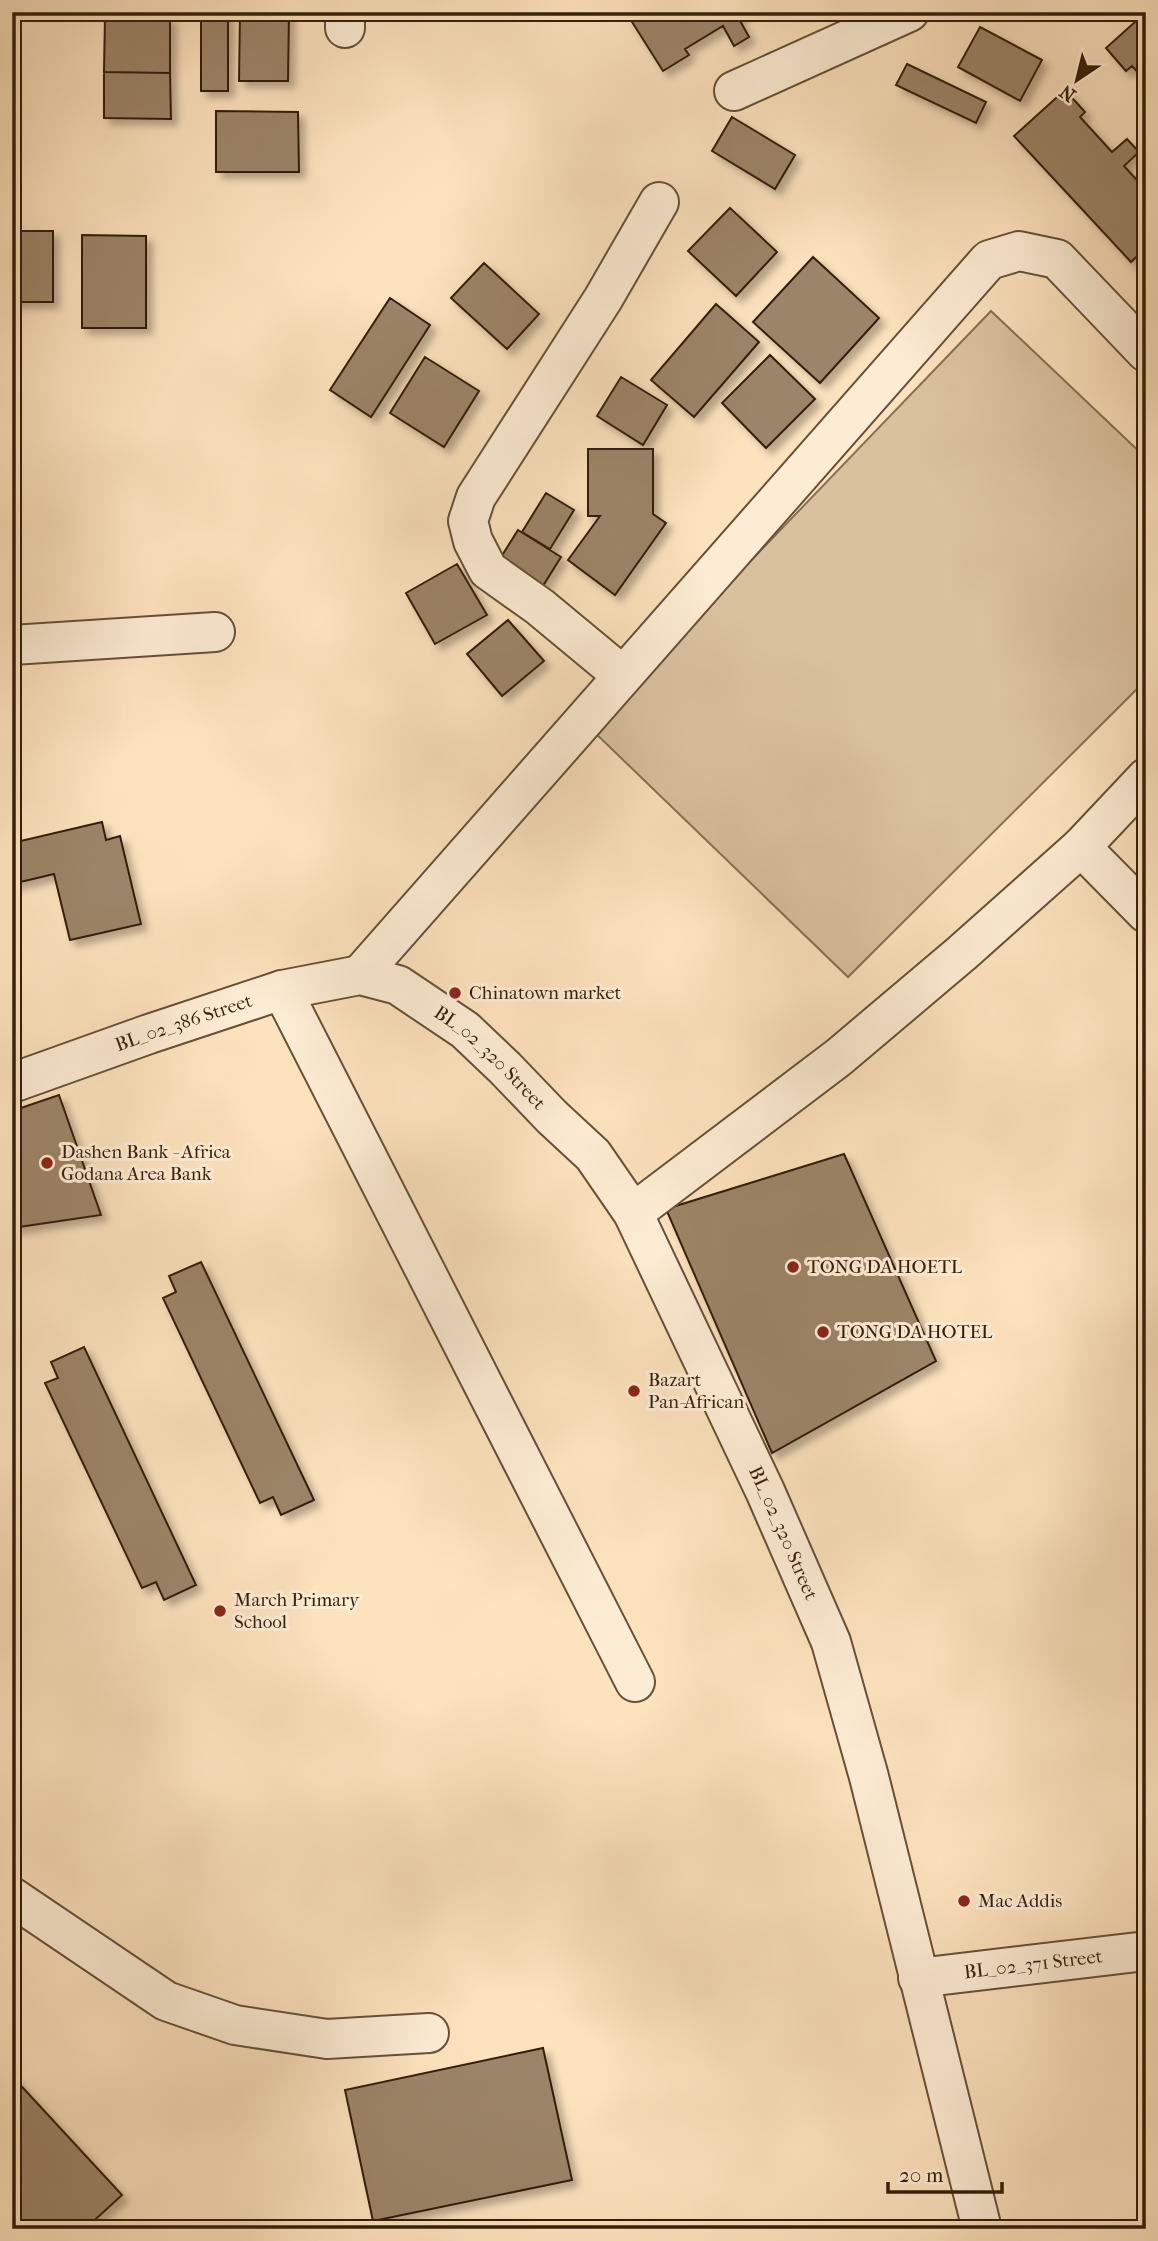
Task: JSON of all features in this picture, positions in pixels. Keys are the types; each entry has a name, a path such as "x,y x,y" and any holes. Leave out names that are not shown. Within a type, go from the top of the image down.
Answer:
{"street":[{"path":"734,91 909,12"},
{"path":"622,675 540,607 488,570 473,541 468,521 476,497 603,299 659,202"},
{"path":"360,975 989,260 1019,251 1057,259 1145,350"},
{"path":"12,645 215,632"},
{"path":"633,1213 839,1057 962,953 1081,846 1146,778"},
{"path":"1081,846 1146,913"},
{"name":"BL_02_386 Street","path":"12,1083 282,990 360,975"},
{"name":"BL_02_320 Street","path":"360,975 398,985 465,1030 593,1155 633,1213 765,1491 831,1642 869,1777 982,2229"},
{"path":"282,990 635,1682"},
{"path":"12,1897 166,2001 235,2025 327,2039 429,2033"},
{"name":"BL_02_371 Street","path":"918,1978 1146,1951"}],"shaded area":[{"path":"991,311 1146,458 1146,680 848,977 590,728"}],"building":[{"path":"201,12 228,12 228,91 201,91"},
{"path":"240,12 289,12 288,81 239,81"},
{"path":"746,12 738,17 749,37 734,46 723,26 685,49 689,55 663,71 627,14"},
{"path":"1146,12 1146,81 1132,66 1126,71 1106,48"},
{"path":"105,16 170,17 170,73 104,72"},
{"path":"980,27 1042,60 1020,101 958,67"},
{"path":"907,64 986,102 976,123 896,85"},
{"path":"104,72 170,73 171,119 104,118"},
{"path":"1065,90 1085,112 1080,117 1112,152 1127,139 1139,152 1124,166 1146,190 1146,248 1131,262 1014,136"},
{"path":"216,111 298,112 299,172 216,172"},
{"path":"732,117 795,155 775,189 712,151"},
{"path":"730,208 777,252 736,296 688,251"},
{"path":"12,231 53,231 53,302 12,302"},
{"path":"82,235 146,236 146,328 82,328"},
{"path":"813,257 879,318 820,383 753,322"},
{"path":"484,263 539,314 507,349 451,298"},
{"path":"390,298 430,325 371,417 330,390"},
{"path":"716,304 759,342 694,417 651,380"},
{"path":"770,355 815,399 766,448 722,403"},
{"path":"425,357 479,391 444,447 390,413"},
{"path":"621,377 667,405 643,445 597,416"},
{"path":"588,449 653,449 653,514 666,523 615,595 568,560 600,516 588,516"},
{"path":"546,493 574,510 550,549 522,532"},
{"path":"518,530 561,557 541,589 498,562"},
{"path":"457,564 487,615 435,644 406,593"},
{"path":"508,620 544,661 502,696 467,654"},
{"path":"102,822 106,840 120,836 141,924 70,940 54,874 12,884 12,843"},
{"name":"Dashen Bank - Africa Godana Area Bank","path":"59,1095 101,1215 12,1228 12,1111"},
{"name":"TONG DA HOETL","path":"844,1154 936,1361 772,1453 666,1209"},
{"path":"201,1262 314,1500 281,1515 273,1497 260,1503 163,1298 176,1292 169,1276"},
{"path":"84,1347 196,1585 164,1600 156,1582 142,1588 45,1383 58,1378 51,1362"},
{"path":"543,2048 572,2180 373,2221 345,2090"},
{"path":"12,2076 122,2195 85,2229 12,2229"}],"place":[{"name":"Chinatown market","path":"455,993"},
{"name":"Dashen Bank - Africa Godana Area Bank","path":"47,1163"},
{"name":"TONG DA HOETL","path":"793,1267"},
{"name":"TONG DA HOTEL","path":"823,1332"},
{"name":"Bazart Pan-African","path":"634,1391"},
{"name":"March Primary School","path":"220,1611"},
{"name":"Mac Addis","path":"964,1901"}]}
